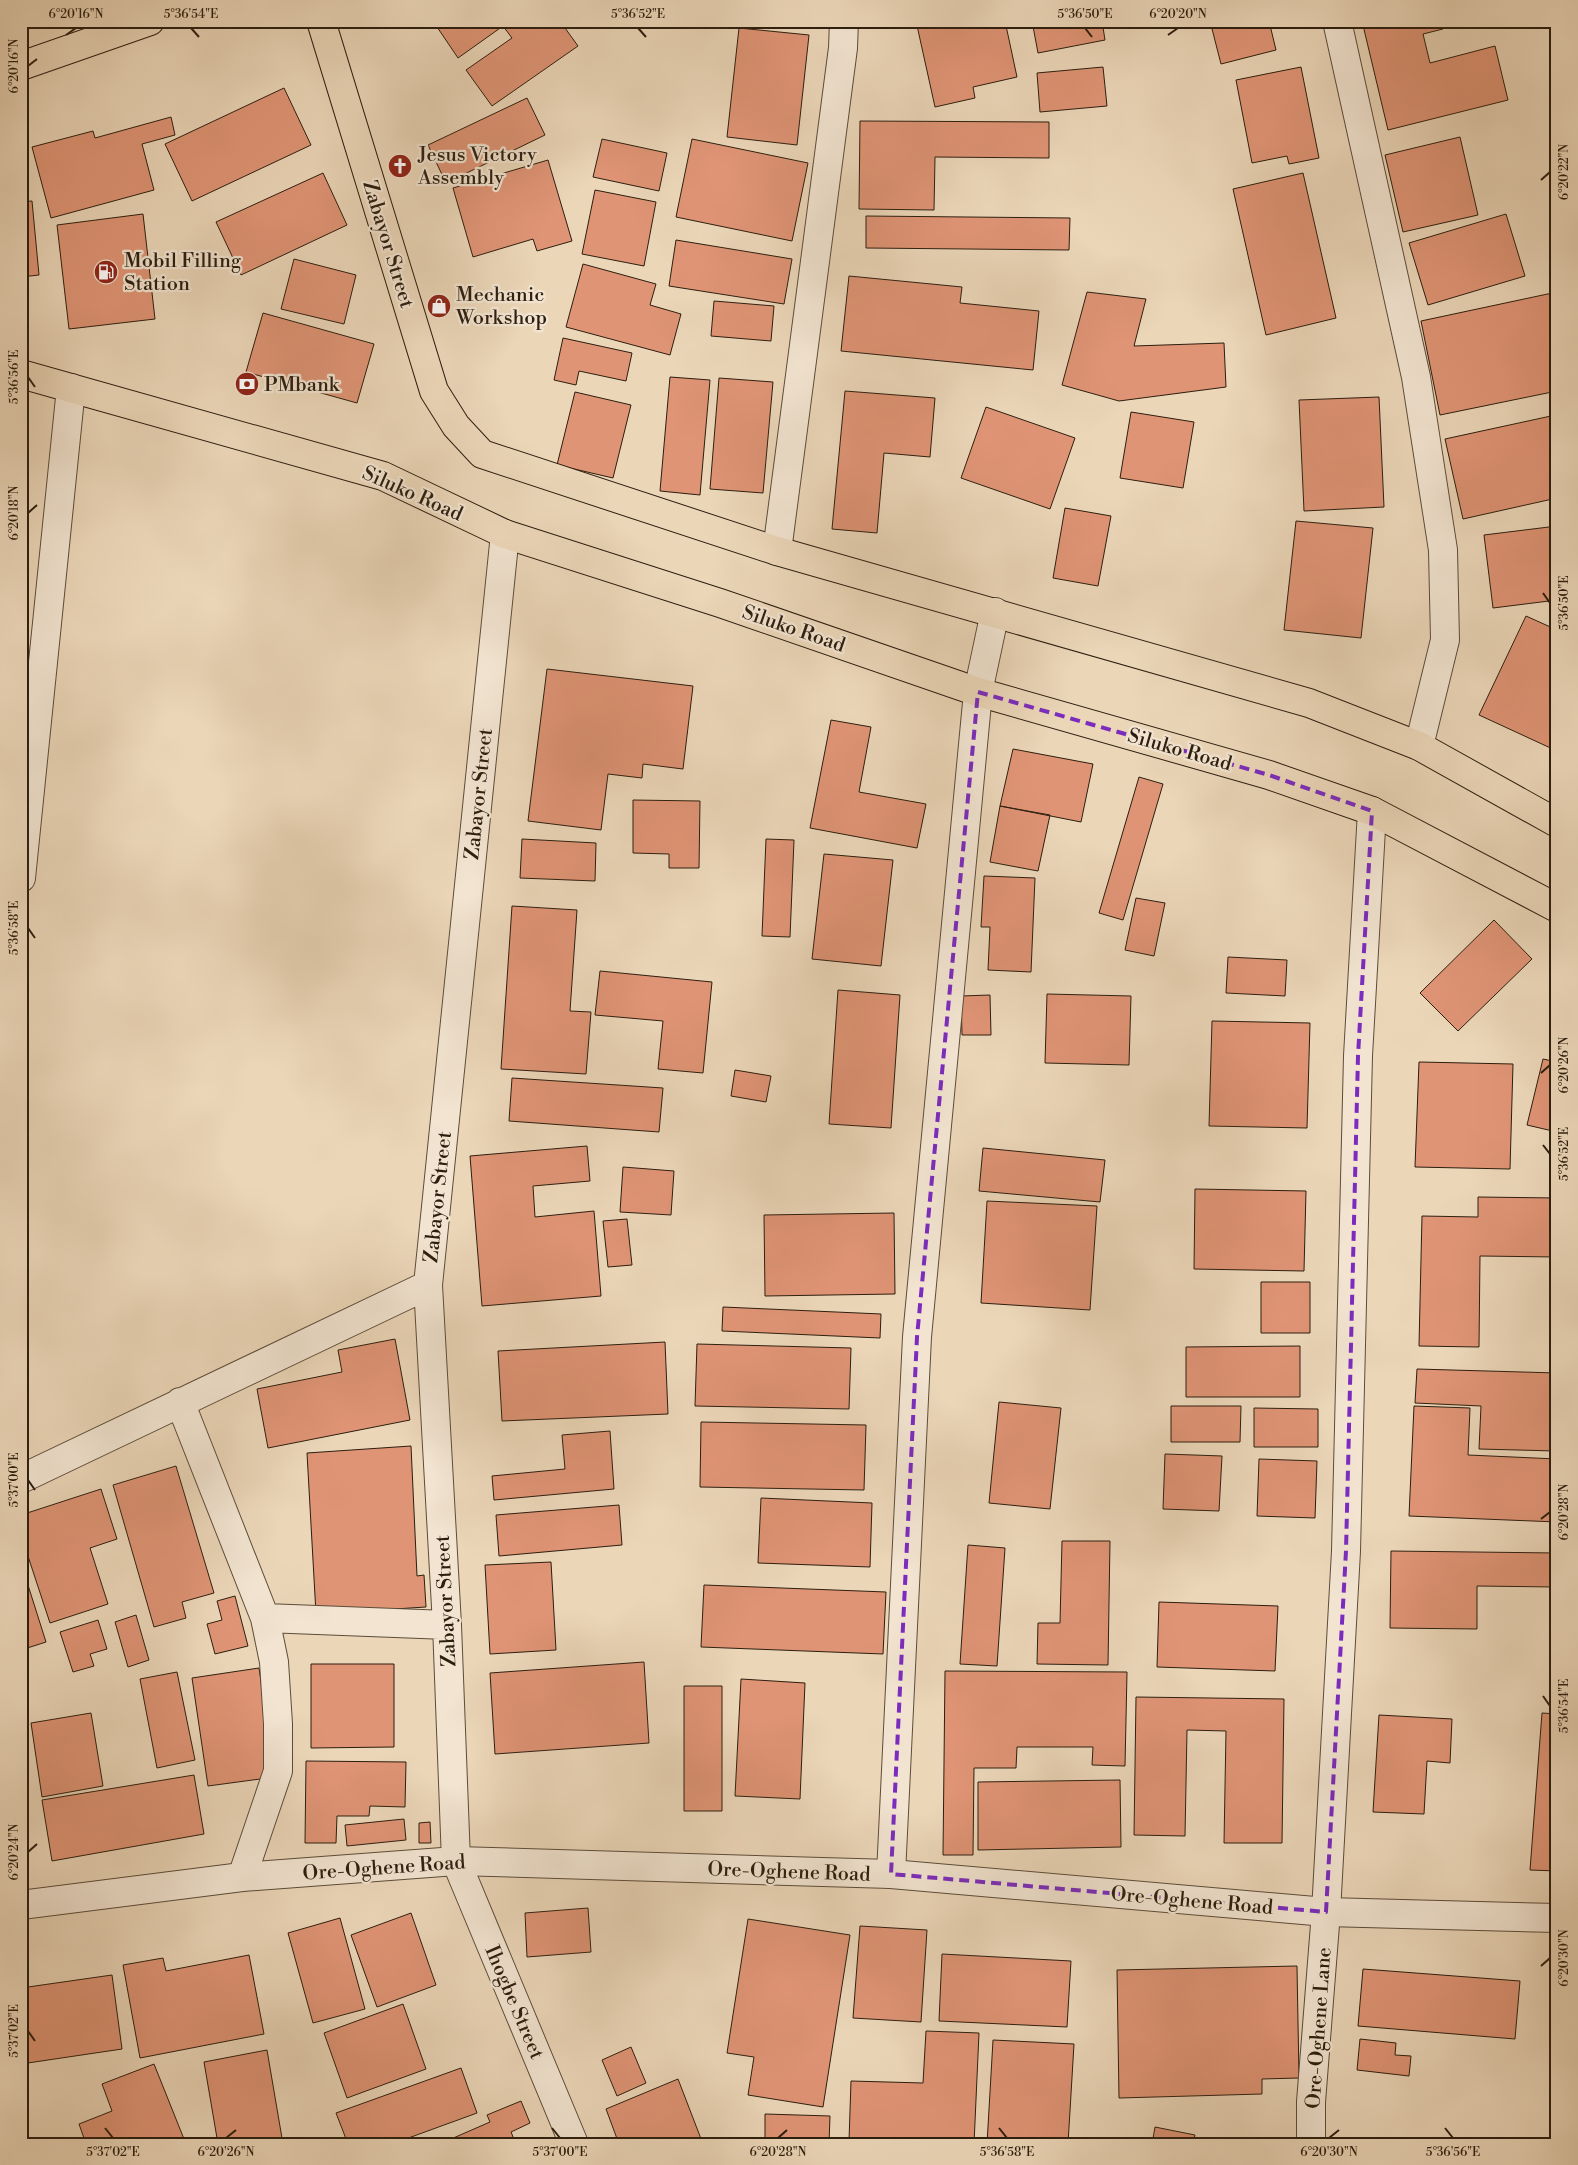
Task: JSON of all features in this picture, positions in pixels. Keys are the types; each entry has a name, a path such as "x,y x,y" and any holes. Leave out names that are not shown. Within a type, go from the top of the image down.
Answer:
{"main road":[{"path":"21,66 150,21"},
{"name":"Zabayor Street","path":"321,21 434,391 456,426 482,454 777,551"},
{"name":"Siluko Road","path":"21,374 383,476 504,534 720,603 978,692 1269,775 1372,811 1557,908"},
{"path":"777,551 1309,703 1419,746 1557,823"}],"street":[{"path":"777,551 843,48 844,21"},
{"path":"1337,21 1416,377 1443,550 1445,640 1419,746"},
{"path":"21,878 70,388"},
{"name":"Zabayor Street","path":"456,1861 447,1625 428,1285 504,534"},
{"path":"891,1874 917,1337 978,692 995,612"},
{"name":"Ore-Oghene Lane","path":"1311,2144 1311,2102 1326,1912 1346,1551 1358,1056 1372,811"},
{"path":"21,1479 428,1285"},
{"path":"180,1402 265,1618 274,1662 278,1724 278,1771 242,1878"},
{"path":"265,1618 447,1625"},
{"name":"Ore-Oghene Road","path":"21,1905 242,1878 456,1861 891,1874 1326,1912 1557,1918"},
{"name":"Ihogbe Street","path":"456,1861 574,2144"}],"highlighted area":[{"path":"978,692 1269,775 1372,811 1358,1056 1346,1551 1326,1912 891,1874 917,1337"}],"building":[{"path":"433,21 560,21 578,46 492,106 466,70 512,38 503,26 458,58"},
{"path":"916,21 1005,21 1017,77 973,87 975,98 935,107"},
{"path":"1032,21 1102,21 1105,40 1038,53"},
{"path":"1210,21 1269,21 1276,50 1221,64"},
{"path":"1362,21 1441,21 1443,29 1423,34 1430,63 1495,46 1508,100 1388,130"},
{"path":"739,28 809,35 797,145 727,137"},
{"path":"1103,67 1107,106 1040,112 1037,73"},
{"path":"1301,67 1319,158 1289,164 1287,156 1252,163 1236,80"},
{"path":"284,88 311,145 192,201 165,144"},
{"path":"527,98 545,135 446,183 428,145"},
{"path":"171,117 175,135 142,144 154,190 51,218 32,147 93,131 95,138"},
{"path":"860,121 1049,122 1049,158 935,157 934,210 859,209"},
{"path":"1460,137 1478,215 1403,232 1385,155"},
{"path":"602,139 667,153 659,191 593,177"},
{"path":"692,139 808,163 792,241 676,217"},
{"path":"548,160 572,241 537,251 533,239 473,257 453,188"},
{"path":"323,173 347,225 241,275 216,222"},
{"path":"1303,173 1336,318 1266,335 1233,189"},
{"path":"595,190 656,202 644,266 582,254"},
{"path":"32,201 39,275 21,277 21,202"},
{"name":"Mobil Filling Station","path":"143,214 155,319 69,329 57,225"},
{"path":"1506,214 1525,276 1428,305 1409,243"},
{"path":"866,216 1070,218 1069,250 866,248"},
{"path":"676,240 792,259 784,304 669,286"},
{"path":"294,259 356,275 344,324 281,309"},
{"path":"583,264 656,284 650,305 681,314 670,355 566,327"},
{"path":"849,276 962,287 960,303 1039,311 1033,370 841,351"},
{"path":"1087,292 1146,299 1134,346 1224,343 1226,387 1119,401 1062,385"},
{"path":"1557,292 1557,391 1440,415 1421,321"},
{"path":"714,301 774,306 771,341 711,336"},
{"path":"263,313 374,344 357,403 246,372"},
{"path":"563,338 632,353 626,381 579,371 576,385 554,380"},
{"path":"670,377 710,380 700,495 660,491"},
{"path":"719,378 773,382 763,493 710,489"},
{"path":"845,391 935,398 930,457 884,453 877,533 832,529"},
{"path":"575,392 631,405 613,478 557,465"},
{"path":"1379,397 1384,507 1304,511 1299,400"},
{"path":"986,407 1075,438 1050,509 961,478"},
{"path":"1131,412 1194,422 1183,488 1120,478"},
{"path":"1551,416 1557,443 1557,498 1463,519 1445,439"},
{"path":"1065,508 1111,516 1098,586 1053,578"},
{"path":"1296,521 1373,528 1361,638 1284,630"},
{"path":"1557,526 1557,600 1493,608 1484,535"},
{"path":"1526,616 1557,630 1557,672 1555,677 1557,678 1557,751 1479,715"},
{"path":"547,669 693,686 683,769 643,764 642,778 608,774 601,830 528,821"},
{"path":"831,720 871,727 859,792 926,804 917,848 810,828"},
{"path":"1013,749 1093,764 1081,822 1000,806"},
{"path":"1139,777 1163,784 1123,920 1099,913"},
{"path":"633,800 700,801 699,868 669,868 669,854 633,853"},
{"path":"1000,806 1050,815 1038,871 990,862"},
{"path":"522,839 596,843 595,881 520,878"},
{"path":"766,839 794,840 790,937 762,936"},
{"path":"824,854 893,860 881,966 812,959"},
{"path":"984,876 1035,878 1031,972 988,970 990,927 981,927"},
{"path":"1136,898 1165,903 1154,956 1125,950"},
{"path":"512,906 577,910 570,1011 591,1012 586,1074 501,1069"},
{"path":"1494,920 1532,959 1458,1031 1420,993"},
{"path":"1228,957 1287,960 1285,996 1226,993"},
{"path":"600,971 712,982 703,1073 658,1069 663,1021 595,1015"},
{"path":"838,990 900,995 891,1128 829,1124"},
{"path":"1047,994 1131,996 1129,1065 1045,1063"},
{"path":"990,995 991,1035 962,1035 961,996"},
{"path":"1212,1021 1310,1023 1307,1128 1209,1126"},
{"path":"1543,1059 1557,1062 1557,1132 1527,1125"},
{"path":"1419,1062 1513,1064 1510,1169 1415,1167"},
{"path":"735,1070 771,1076 766,1102 731,1096"},
{"path":"512,1078 663,1088 659,1132 509,1121"},
{"path":"587,1146 590,1181 533,1186 535,1217 594,1211 601,1296 482,1306 470,1156"},
{"path":"983,1148 1105,1160 1100,1202 979,1191"},
{"path":"623,1167 674,1171 671,1215 620,1212"},
{"path":"1195,1189 1306,1191 1304,1271 1194,1269"},
{"path":"1478,1197 1557,1198 1557,1257 1480,1256 1479,1347 1419,1346 1422,1216 1478,1217"},
{"path":"987,1201 1097,1206 1090,1310 981,1303"},
{"path":"894,1213 895,1294 765,1296 764,1215"},
{"path":"627,1219 632,1265 608,1267 603,1221"},
{"path":"1261,1282 1310,1282 1310,1333 1261,1333"},
{"path":"723,1307 881,1314 880,1338 722,1331"},
{"path":"395,1339 410,1420 268,1448 257,1389 342,1372 338,1350"},
{"path":"665,1342 668,1414 502,1421 498,1351"},
{"path":"697,1344 851,1348 849,1409 695,1406"},
{"path":"1300,1346 1300,1397 1186,1397 1186,1347"},
{"path":"1417,1369 1557,1373 1556,1451 1479,1449 1481,1406 1415,1403"},
{"path":"999,1402 1061,1408 1050,1509 989,1503"},
{"path":"1171,1406 1241,1406 1240,1442 1171,1442"},
{"path":"1414,1406 1470,1408 1468,1455 1557,1459 1557,1522 1409,1516"},
{"path":"1254,1408 1318,1409 1318,1447 1254,1447"},
{"path":"701,1422 866,1425 864,1490 700,1487"},
{"path":"610,1431 614,1489 494,1500 492,1476 565,1469 562,1435"},
{"path":"411,1446 417,1576 424,1575 426,1607 316,1614 307,1453"},
{"path":"1165,1454 1222,1456 1219,1511 1163,1509"},
{"path":"1259,1459 1317,1461 1315,1518 1257,1516"},
{"path":"176,1466 214,1593 182,1602 186,1618 154,1627 113,1485"},
{"path":"101,1489 117,1539 90,1548 108,1604 50,1623 21,1535 21,1515"},
{"path":"761,1498 872,1503 870,1567 758,1563"},
{"path":"619,1505 622,1545 499,1556 496,1515"},
{"path":"1062,1541 1110,1541 1108,1665 1037,1664 1038,1623 1060,1623"},
{"path":"968,1545 1005,1548 997,1666 960,1664"},
{"path":"1391,1551 1556,1553 1555,1587 1477,1586 1477,1629 1390,1628"},
{"path":"551,1562 556,1650 490,1654 485,1565"},
{"path":"21,1563 46,1642 21,1650"},
{"path":"704,1585 886,1592 883,1654 701,1647"},
{"path":"235,1596 248,1646 215,1654 207,1624 222,1620 217,1601"},
{"path":"1159,1602 1278,1606 1275,1671 1157,1667"},
{"path":"136,1615 149,1660 128,1667 115,1622"},
{"path":"98,1620 107,1649 90,1654 94,1666 73,1672 60,1632"},
{"path":"644,1662 649,1743 495,1754 490,1673"},
{"path":"311,1664 394,1664 394,1747 311,1748"},
{"path":"259,1668 275,1777 208,1786 192,1678"},
{"path":"945,1671 1127,1672 1125,1766 1092,1765 1093,1747 1017,1747 1016,1768 974,1768 973,1855 943,1855"},
{"path":"177,1672 195,1760 157,1768 140,1679"},
{"path":"741,1679 805,1683 800,1799 735,1796"},
{"path":"684,1686 722,1686 722,1811 684,1811"},
{"path":"1136,1697 1284,1699 1282,1843 1224,1843 1226,1731 1187,1730 1185,1836 1134,1835"},
{"path":"91,1713 103,1786 42,1797 31,1723"},
{"path":"1542,1713 1557,1714 1557,1871 1530,1870"},
{"path":"1379,1715 1452,1719 1450,1763 1427,1761 1424,1814 1373,1812"},
{"path":"306,1761 406,1762 405,1807 370,1806 369,1816 337,1816 336,1843 305,1843"},
{"path":"194,1775 204,1834 52,1861 42,1800"},
{"path":"1120,1780 1121,1847 978,1850 978,1782"},
{"path":"404,1819 406,1840 347,1846 345,1825"},
{"path":"430,1822 431,1843 419,1843 419,1823"},
{"path":"588,1908 591,1952 527,1957 525,1913"},
{"path":"411,1913 436,1985 377,2007 351,1935"},
{"path":"340,1918 365,2009 313,2023 288,1933"},
{"path":"748,1919 850,1935 823,2107 748,2095 754,2057 727,2053"},
{"path":"860,1926 927,1930 921,2022 853,2018"},
{"path":"942,1954 1071,1961 1067,2027 939,2021"},
{"path":"249,1955 264,2034 140,2058 123,1965 163,1958 166,1971"},
{"path":"1297,1966 1299,2078 1262,2079 1262,2094 1119,2098 1117,1970"},
{"path":"1363,1969 1520,1981 1515,2039 1358,2026"},
{"path":"112,1975 122,2049 21,2064 21,1988"},
{"path":"403,2004 426,2069 347,2098 324,2033"},
{"path":"926,2031 979,2033 974,2144 849,2141 851,2081 923,2083"},
{"path":"1360,2039 1396,2043 1395,2055 1411,2056 1409,2076 1357,2070"},
{"path":"993,2040 1074,2044 1068,2144 987,2144"},
{"path":"631,2047 646,2083 617,2096 602,2060"},
{"path":"267,2050 283,2144 218,2144 204,2062"},
{"path":"154,2064 186,2144 86,2144 79,2124 112,2111 102,2084"},
{"path":"461,2068 477,2113 392,2144 348,2144 336,2113"},
{"path":"678,2079 703,2144 619,2144 606,2109"},
{"path":"521,2101 530,2123 511,2132 516,2144 453,2144 451,2139 490,2122 487,2115"},
{"path":"765,2114 830,2116 829,2144 765,2144"},
{"path":"1155,2127 1195,2135 1193,2144 1152,2144"},
{"path":"1382,2141 1456,2143 1456,2144 1382,2144"}],"place":[{"name":"Jesus Victory Assembly","path":"400,166"},
{"name":"Mobil Filling Station","path":"106,272"},
{"name":"Mechanic Workshop","path":"439,306"},
{"name":"PMbank","path":"247,384"}]}
